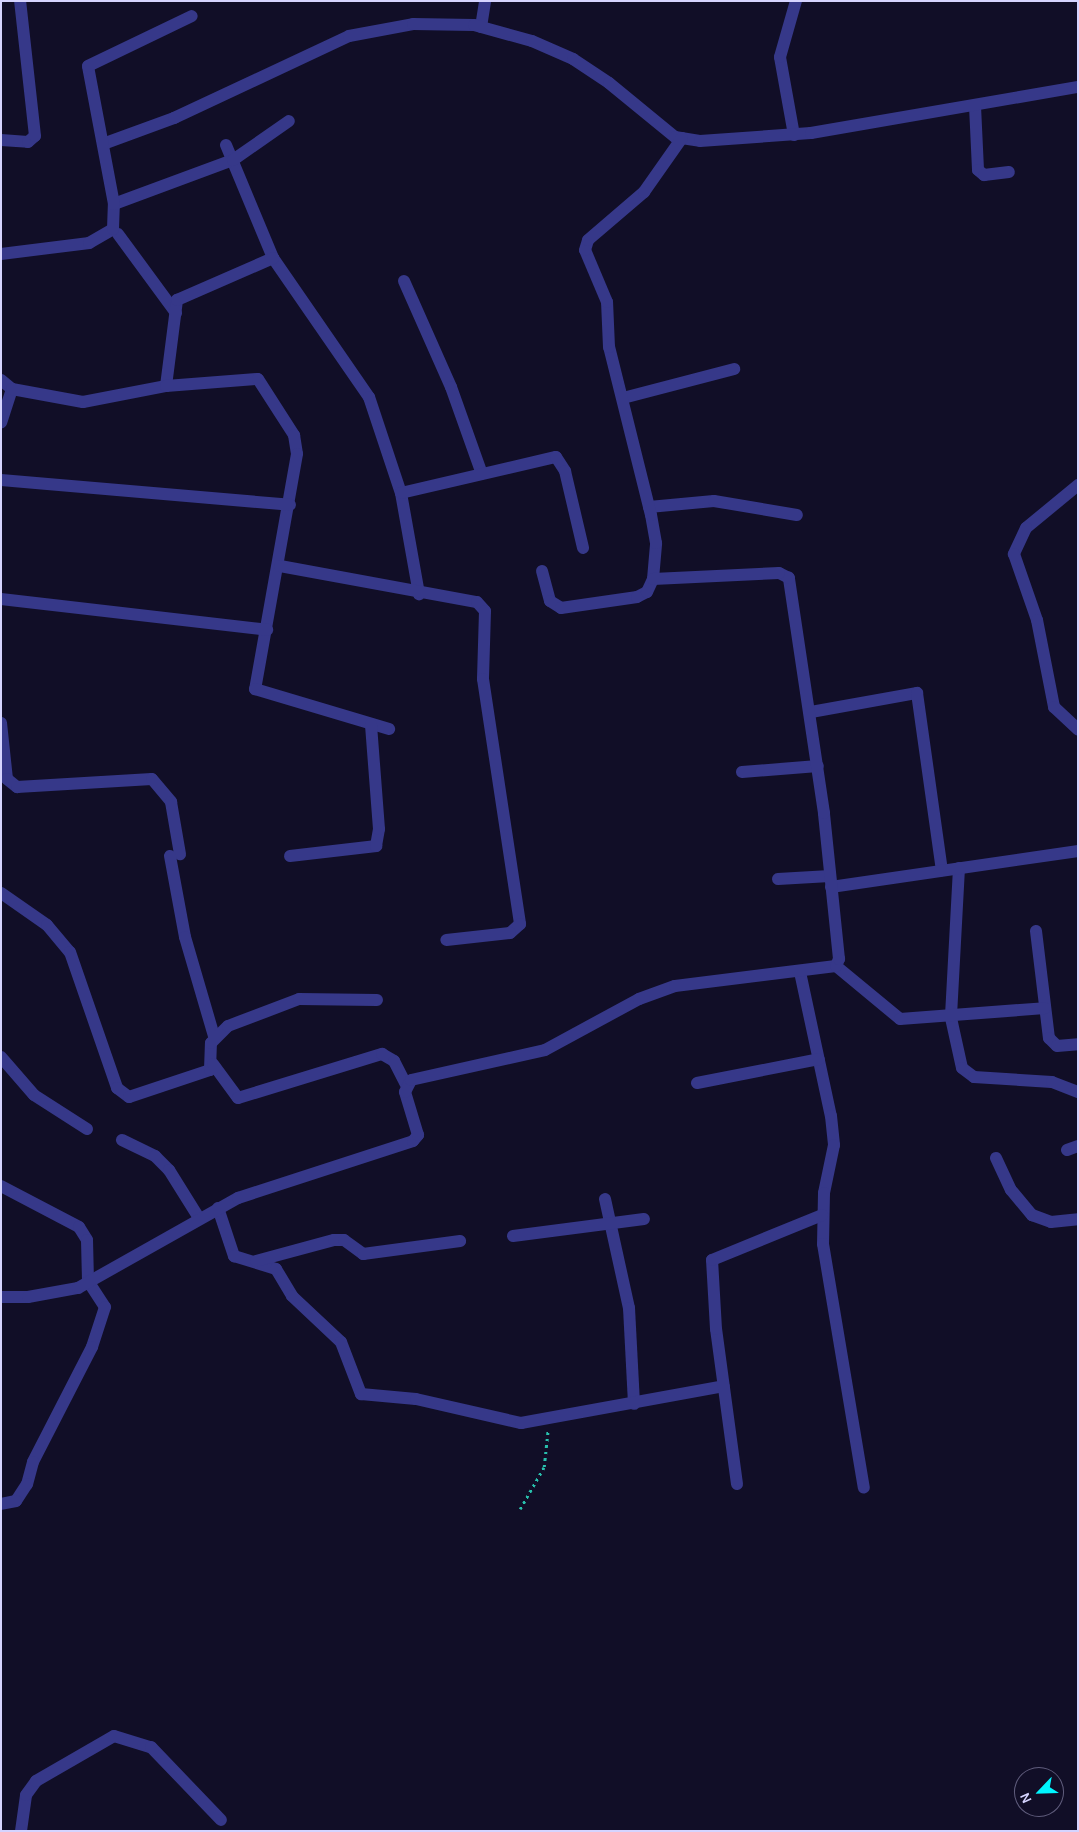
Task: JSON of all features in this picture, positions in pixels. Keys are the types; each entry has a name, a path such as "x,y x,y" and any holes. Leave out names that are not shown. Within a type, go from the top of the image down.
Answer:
{"street":[{"path":"1,140 28,142 35,136 20,1"},
{"path":"481,27 485,1"},
{"path":"794,134 780,57 796,1"},
{"path":"1,254 89,243 105,236 116,220 88,66 192,16"},
{"path":"103,144 174,118 349,36 413,24 481,27 574,59 666,131 682,138 715,141 794,134 975,106 1078,86"},
{"path":"975,106 978,170 984,175 1009,172"},
{"path":"114,204 233,160 289,121"},
{"path":"542,571 550,601 561,608 636,597 647,592 653,579 656,543 649,507 607,335 607,302 585,244 644,192 682,138"},
{"path":"226,145 273,258 369,397 401,492 419,594"},
{"path":"118,234 174,313"},
{"path":"166,386 177,300 185,293 273,258"},
{"path":"404,281 448,378 482,474"},
{"path":"622,398 734,369"},
{"path":"1,422 7,384 83,402 166,386 258,379 294,435 297,454 280,566 256,692 389,729"},
{"path":"401,492 559,458 583,548"},
{"path":"1,480 290,505"},
{"path":"1078,485 1026,528 1014,554 1037,620 1054,707 1078,729"},
{"path":"649,507 729,502 797,515"},
{"path":"280,566 419,594 477,602 485,611 483,679 520,924 510,933 446,940"},
{"path":"653,579 787,575 811,712 818,766 840,959 836,966"},
{"path":"1,598 267,630"},
{"path":"811,712 917,693 942,870"},
{"path":"1,723 7,779 18,787 152,779 171,802 185,937 214,1036 213,1064 238,1098 382,1054 394,1061 406,1085 418,1135 413,1141 218,1208 185,1224 93,1278 64,1292 1,1297"},
{"path":"290,856 376,846 379,829 371,724"},
{"path":"742,772 818,766"},
{"path":"778,879 831,882 959,868 1078,851"},
{"path":"959,868 951,1018 956,1054 969,1076 1052,1082 1078,1092"},
{"path":"1,893 47,925 70,952 117,1088 123,1095 135,1096 200,1075 213,1064"},
{"path":"1036,931 1050,1042 1057,1046 1078,1044"},
{"path":"406,1085 423,1077 545,1050 639,999 676,986 836,966 900,1020 951,1018 1045,1008"},
{"path":"800,972 819,1059 834,1145 822,1215 864,1488"},
{"path":"214,1036 228,1026 299,999 376,1000"},
{"path":"1,1057 34,1095 87,1129"},
{"path":"697,1083 819,1059"},
{"path":"122,1140 155,1156 169,1170 199,1218"},
{"path":"996,1158 1011,1190 1032,1215 1051,1222 1078,1219"},
{"path":"1,1186 79,1227 87,1240 93,1278 102,1300 104,1316 33,1462 27,1484 16,1501 1,1504"},
{"path":"605,1199 629,1308 634,1404"},
{"path":"218,1208 234,1256 252,1262 268,1263 276,1269 292,1296 341,1342 361,1394 416,1399 504,1423 548,1419 724,1386"},
{"path":"736,1484 712,1260 822,1215"},
{"path":"513,1236 644,1219"},
{"path":"252,1262 334,1240 344,1240 364,1254 460,1241"},
{"path":"21,1831 26,1795 36,1781 114,1736 151,1747 221,1820"}],"path":[{"path":"520,1509 544,1468 548,1419"}]}
